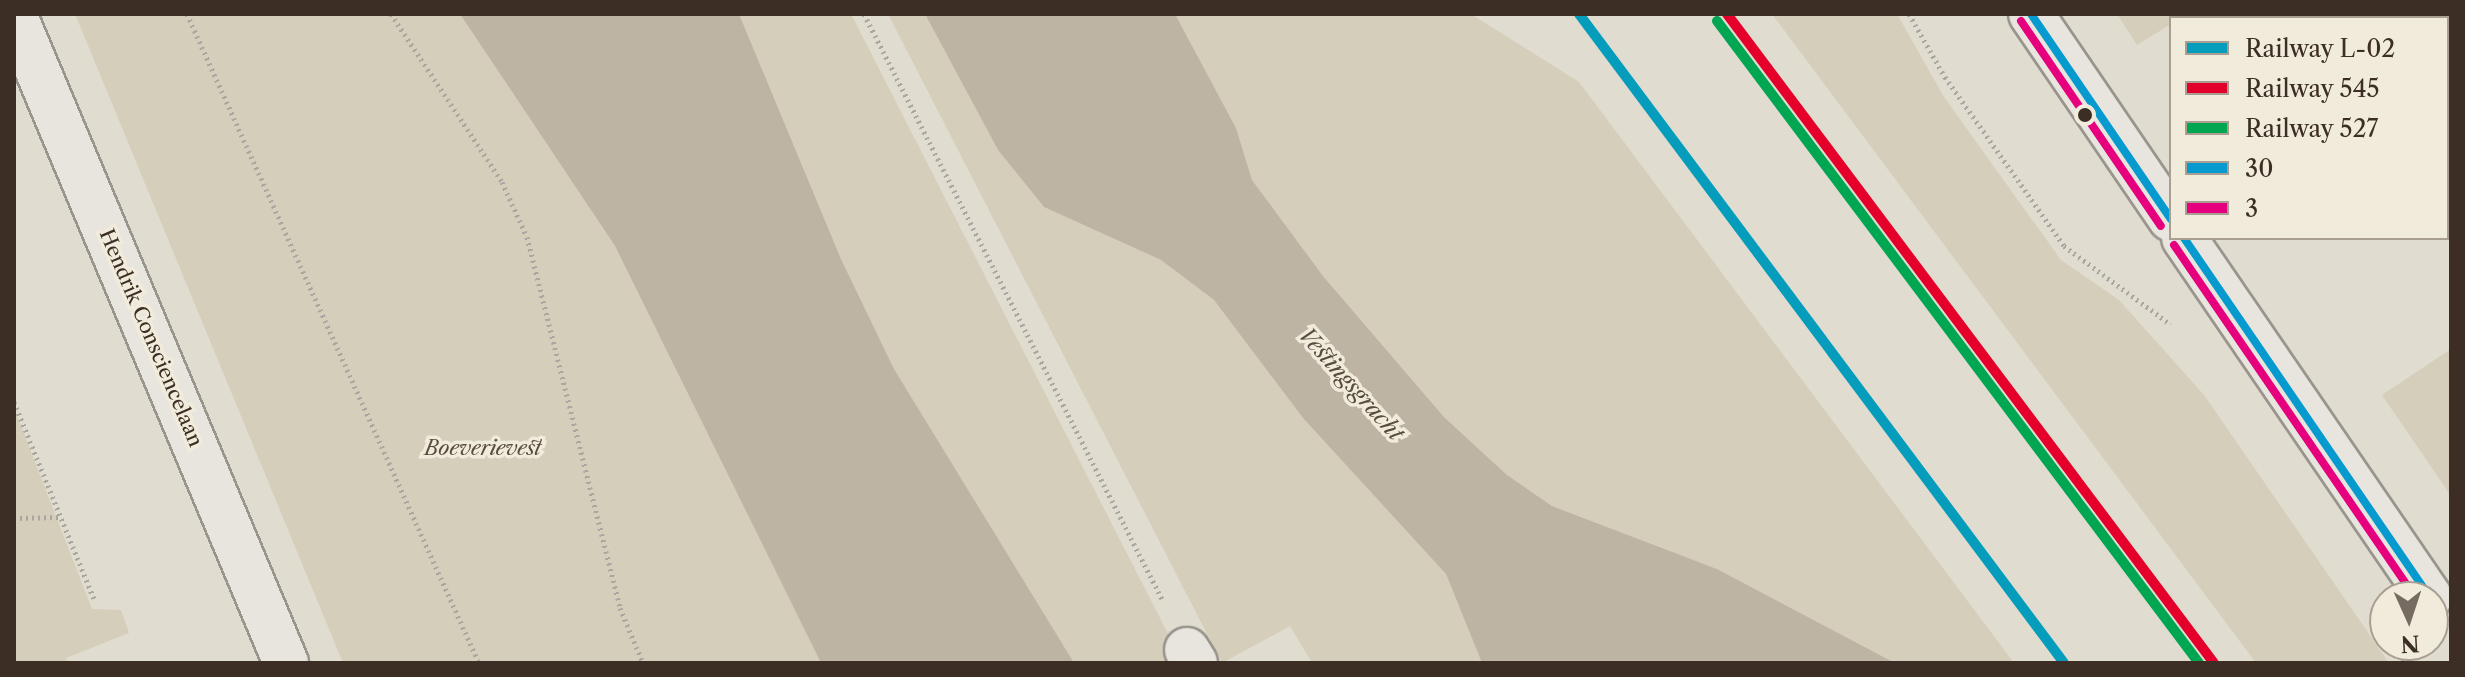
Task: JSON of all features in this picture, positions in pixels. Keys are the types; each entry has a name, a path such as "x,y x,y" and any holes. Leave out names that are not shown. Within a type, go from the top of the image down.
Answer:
{"street":[{"name":"Hendrik Consciencelaan","path":"14,14 286,663"},
{"path":"2031,14 2169,216"},
{"path":"2185,240 2420,581"}],"path":[{"path":"187,14 479,663"},
{"path":"391,14 502,182 527,237 620,608 643,663"},
{"path":"864,14 1191,656"},
{"path":"1909,14 1945,77 2064,246 2178,336"},
{"path":"14,402 95,601"},
{"path":"14,518 61,517"}],"green space":[{"name":"Boeverievest","path":"75,14 460,14 615,246 821,663 343,663"},
{"path":"739,14 851,14 1183,663 1074,663 1062,646 894,369 841,259"},
{"path":"888,14 925,14 998,150 1044,207 1161,260 1214,300 1303,418 1446,574 1482,663 1312,663 1290,626 1222,663"},
{"path":"1175,14 1471,14 1579,82 2014,663 1895,663 1717,569 1552,506 1507,475 1444,417 1323,276 1252,180 1236,128"},
{"path":"1772,14 1897,14 1944,97 2061,260 2119,300 2204,395 2369,634 2369,661 2389,663 2256,663"},
{"path":"2117,14 2188,14 2169,16 2169,25 2137,45"},
{"path":"2451,349 2451,496 2382,395"},
{"path":"14,408 92,609 121,610 129,633 66,658 67,663 14,663"}],"water":[{"path":"460,14 739,14 841,259 894,369 1074,663 821,663 615,246"},
{"name":"Vestingsgracht","path":"925,14 1175,14 1236,128 1252,180 1323,276 1444,417 1507,475 1552,506 1717,569 1895,663 1482,663 1446,574 1303,418 1214,300 1161,260 1044,207 998,150"}],"rail line":[{"name":"L-02","path":"1579,14 2064,663"},
{"name":"545","path":"1727,14 2214,663"},
{"name":"527","path":"1717,21 2199,663"}],"transit line":[{"name":"30","path":"2031,14 2169,216"},
{"name":"3","path":"2021,21 2161,226"},
{"name":"30","path":"2185,240 2419,581"},
{"name":"3","path":"2174,245 2404,581"}]}
